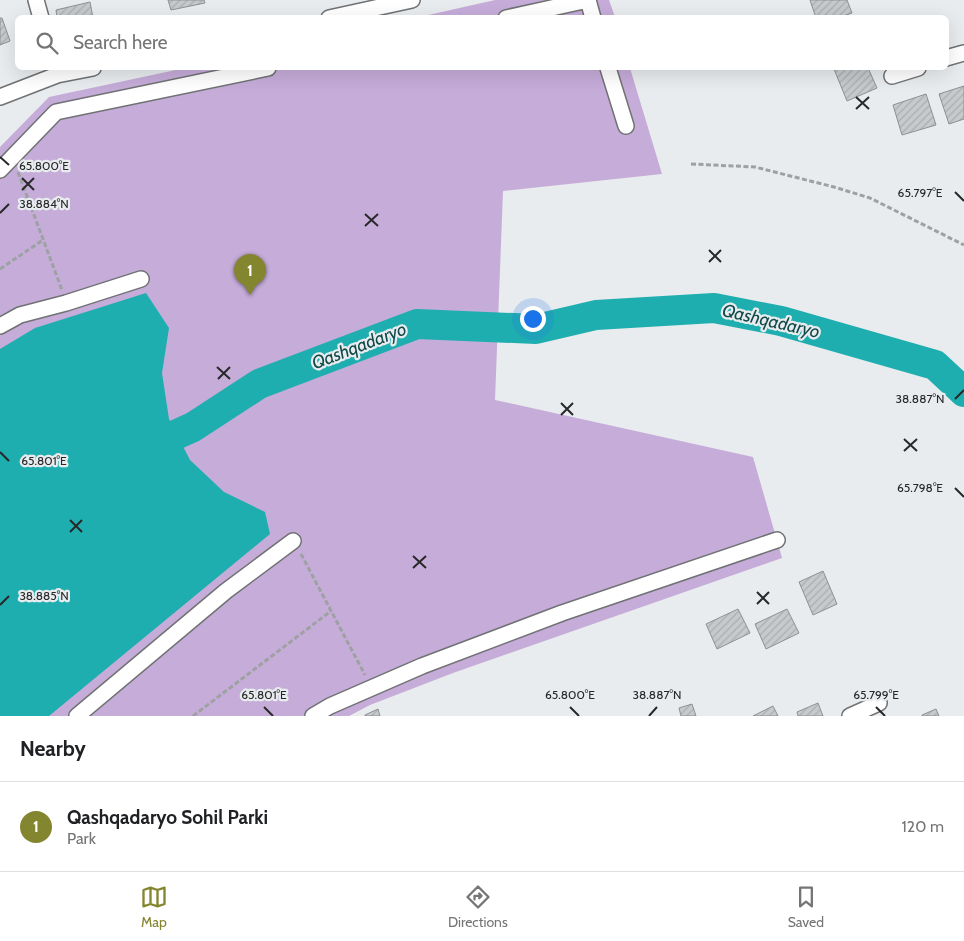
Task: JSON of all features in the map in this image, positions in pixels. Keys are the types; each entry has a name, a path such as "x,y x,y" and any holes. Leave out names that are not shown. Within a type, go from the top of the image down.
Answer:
{"street":[{"path":"36,0 40,15"},
{"path":"343,15 412,0"},
{"path":"520,15 588,0 592,15"},
{"path":"949,57 964,53"},
{"path":"0,170 56,112 258,70"},
{"path":"609,70 626,126"},
{"path":"892,76 912,70"},
{"path":"0,97 56,71"},
{"path":"0,326 20,315 66,303 141,279"},
{"path":"77,716 226,591 293,540"},
{"path":"313,716 330,706 422,666 562,613 777,540"},
{"path":"850,716 879,703"}],"path":[{"path":"12,157 66,303"},
{"path":"691,164 755,167 834,187 870,198 964,244"},
{"path":"0,269 43,240"},
{"path":"293,540 372,688"},
{"path":"193,716 330,611"}],"shaded area":[{"path":"495,0 609,0 614,15 428,15"},
{"path":"176,70 631,70 662,174 503,191 495,400 753,457 782,558 453,673 370,705 349,716 0,716 0,147 49,97"}],"water":[{"path":"146,293 169,328 162,373 169,419 190,460 224,492 265,512 270,534 49,716 0,716 0,349 35,328"}],"building":[{"path":"168,0 204,0 205,3 171,10"},
{"path":"810,0 847,0 852,13 846,15 815,15"},
{"path":"90,2 92,15 57,15 56,10"},
{"path":"0,18 2,18 10,41 0,45"},
{"path":"834,70 869,70 877,88 847,101"},
{"path":"964,86 964,119 949,124 939,94"},
{"path":"926,94 936,125 902,135 893,105"},
{"path":"823,571 837,604 813,615 799,582"},
{"path":"738,609 750,633 717,649 706,624"},
{"path":"787,609 799,633 766,649 755,624"},
{"path":"818,703 823,716 798,716 797,712"},
{"path":"692,704 696,716 681,716 679,708"},
{"path":"773,706 778,716 753,716"},
{"path":"378,709 380,716 365,716 365,715"},
{"path":"936,709 939,716 922,716 922,715"}],"waterway":[{"name":"Qashqadaryo","path":"140,451 193,427 259,384 417,324 536,329 596,315 714,308 781,321 935,365 964,392"}],"place":[{"name":"Qashqadaryo Sohil Parki","path":"250,295"}]}
